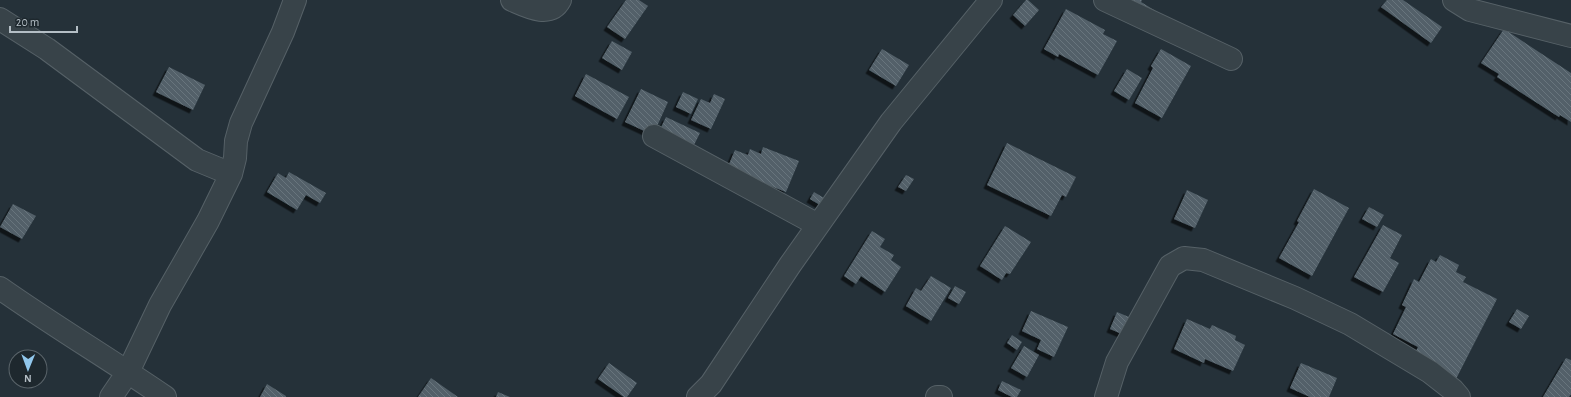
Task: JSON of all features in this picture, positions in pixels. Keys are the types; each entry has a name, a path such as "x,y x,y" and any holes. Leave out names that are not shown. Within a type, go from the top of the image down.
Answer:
{"street":[{"path":"111,397 128,372 160,305 208,222 231,174 235,158 236,141 241,123 283,32 295,0"},
{"path":"512,0 536,10 548,10 560,0"},
{"path":"698,397 715,378 751,322 891,122 991,0"},
{"path":"1106,0 1232,59"},
{"path":"1454,0 1470,10 1571,36"},
{"path":"0,19 47,49 197,160 231,174"},
{"path":"654,136 818,225"},
{"path":"1106,397 1117,362 1166,273 1170,266 1184,258 1202,260 1294,298 1350,324 1430,372 1453,390 1459,397"},
{"path":"0,288 37,314 165,397"}],"building":[{"path":"626,0 639,0 648,6 625,39 607,27"},
{"path":"1026,0 1028,0 1039,10 1025,26 1013,15"},
{"path":"1131,0 1142,0 1141,2 1154,10 1148,20 1127,7"},
{"path":"1387,0 1403,0 1442,27 1431,43 1381,7"},
{"path":"1066,9 1105,30 1103,34 1117,41 1098,75 1059,54 1058,57 1044,49"},
{"path":"1504,29 1571,73 1571,122 1560,115 1559,117 1497,77 1499,74 1481,63"},
{"path":"612,41 632,52 622,70 602,58"},
{"path":"882,49 909,65 896,86 869,70"},
{"path":"1161,49 1191,66 1162,118 1135,103 1153,68 1151,66"},
{"path":"169,67 205,85 193,110 156,92"},
{"path":"1127,69 1142,78 1129,100 1114,91"},
{"path":"586,74 629,97 617,119 575,96"},
{"path":"641,89 668,102 653,135 625,122"},
{"path":"683,92 698,99 691,114 676,107"},
{"path":"714,94 725,99 711,129 691,120 701,99 710,103"},
{"path":"666,117 700,133 688,157 655,140"},
{"path":"1007,143 1076,177 1066,197 1062,195 1051,216 987,185"},
{"path":"763,147 799,161 786,192 727,169 735,150 748,155 750,149 761,154"},
{"path":"289,172 326,193 320,203 306,195 297,210 267,192 278,173 286,178"},
{"path":"906,175 914,179 906,191 898,187"},
{"path":"1314,189 1349,208 1312,276 1279,258 1299,222 1297,221"},
{"path":"1187,190 1208,200 1195,228 1174,219"},
{"path":"814,192 824,198 820,205 810,199"},
{"path":"13,204 36,216 22,239 0,227"},
{"path":"1369,207 1384,215 1377,227 1362,219"},
{"path":"1383,225 1402,235 1390,258 1399,263 1383,292 1354,277"},
{"path":"1005,226 1031,242 1010,274 1006,273 1002,280 980,266"},
{"path":"872,231 885,239 880,247 894,255 891,260 901,267 885,292 861,276 856,284 844,276"},
{"path":"1440,255 1459,265 1456,272 1466,277 1463,282 1497,299 1456,379 1413,358 1418,347 1393,334 1406,307 1402,305 1414,279 1419,282 1431,259 1436,262"},
{"path":"931,276 951,288 931,321 906,306 916,288 921,291"},
{"path":"955,286 966,292 959,304 948,298"},
{"path":"1517,309 1529,316 1521,329 1509,322"},
{"path":"1031,311 1068,327 1054,357 1037,349 1041,340 1022,331"},
{"path":"1117,312 1129,317 1122,334 1110,329"},
{"path":"1187,319 1210,329 1212,325 1236,336 1235,340 1245,345 1233,371 1205,359 1204,363 1174,349"},
{"path":"1012,335 1022,342 1017,350 1007,343"},
{"path":"1024,346 1039,355 1027,377 1011,368"},
{"path":"1566,358 1571,360 1571,394 1569,397 1543,397"},
{"path":"609,363 637,383 627,397 624,397 598,379"},
{"path":"1301,363 1337,378 1329,397 1310,397 1290,388"},
{"path":"431,378 458,397 418,397"},
{"path":"1002,381 1021,390 1017,397 1012,397 998,390"},
{"path":"267,384 286,396 286,397 260,397"},
{"path":"498,392 510,397 496,397"}]}
